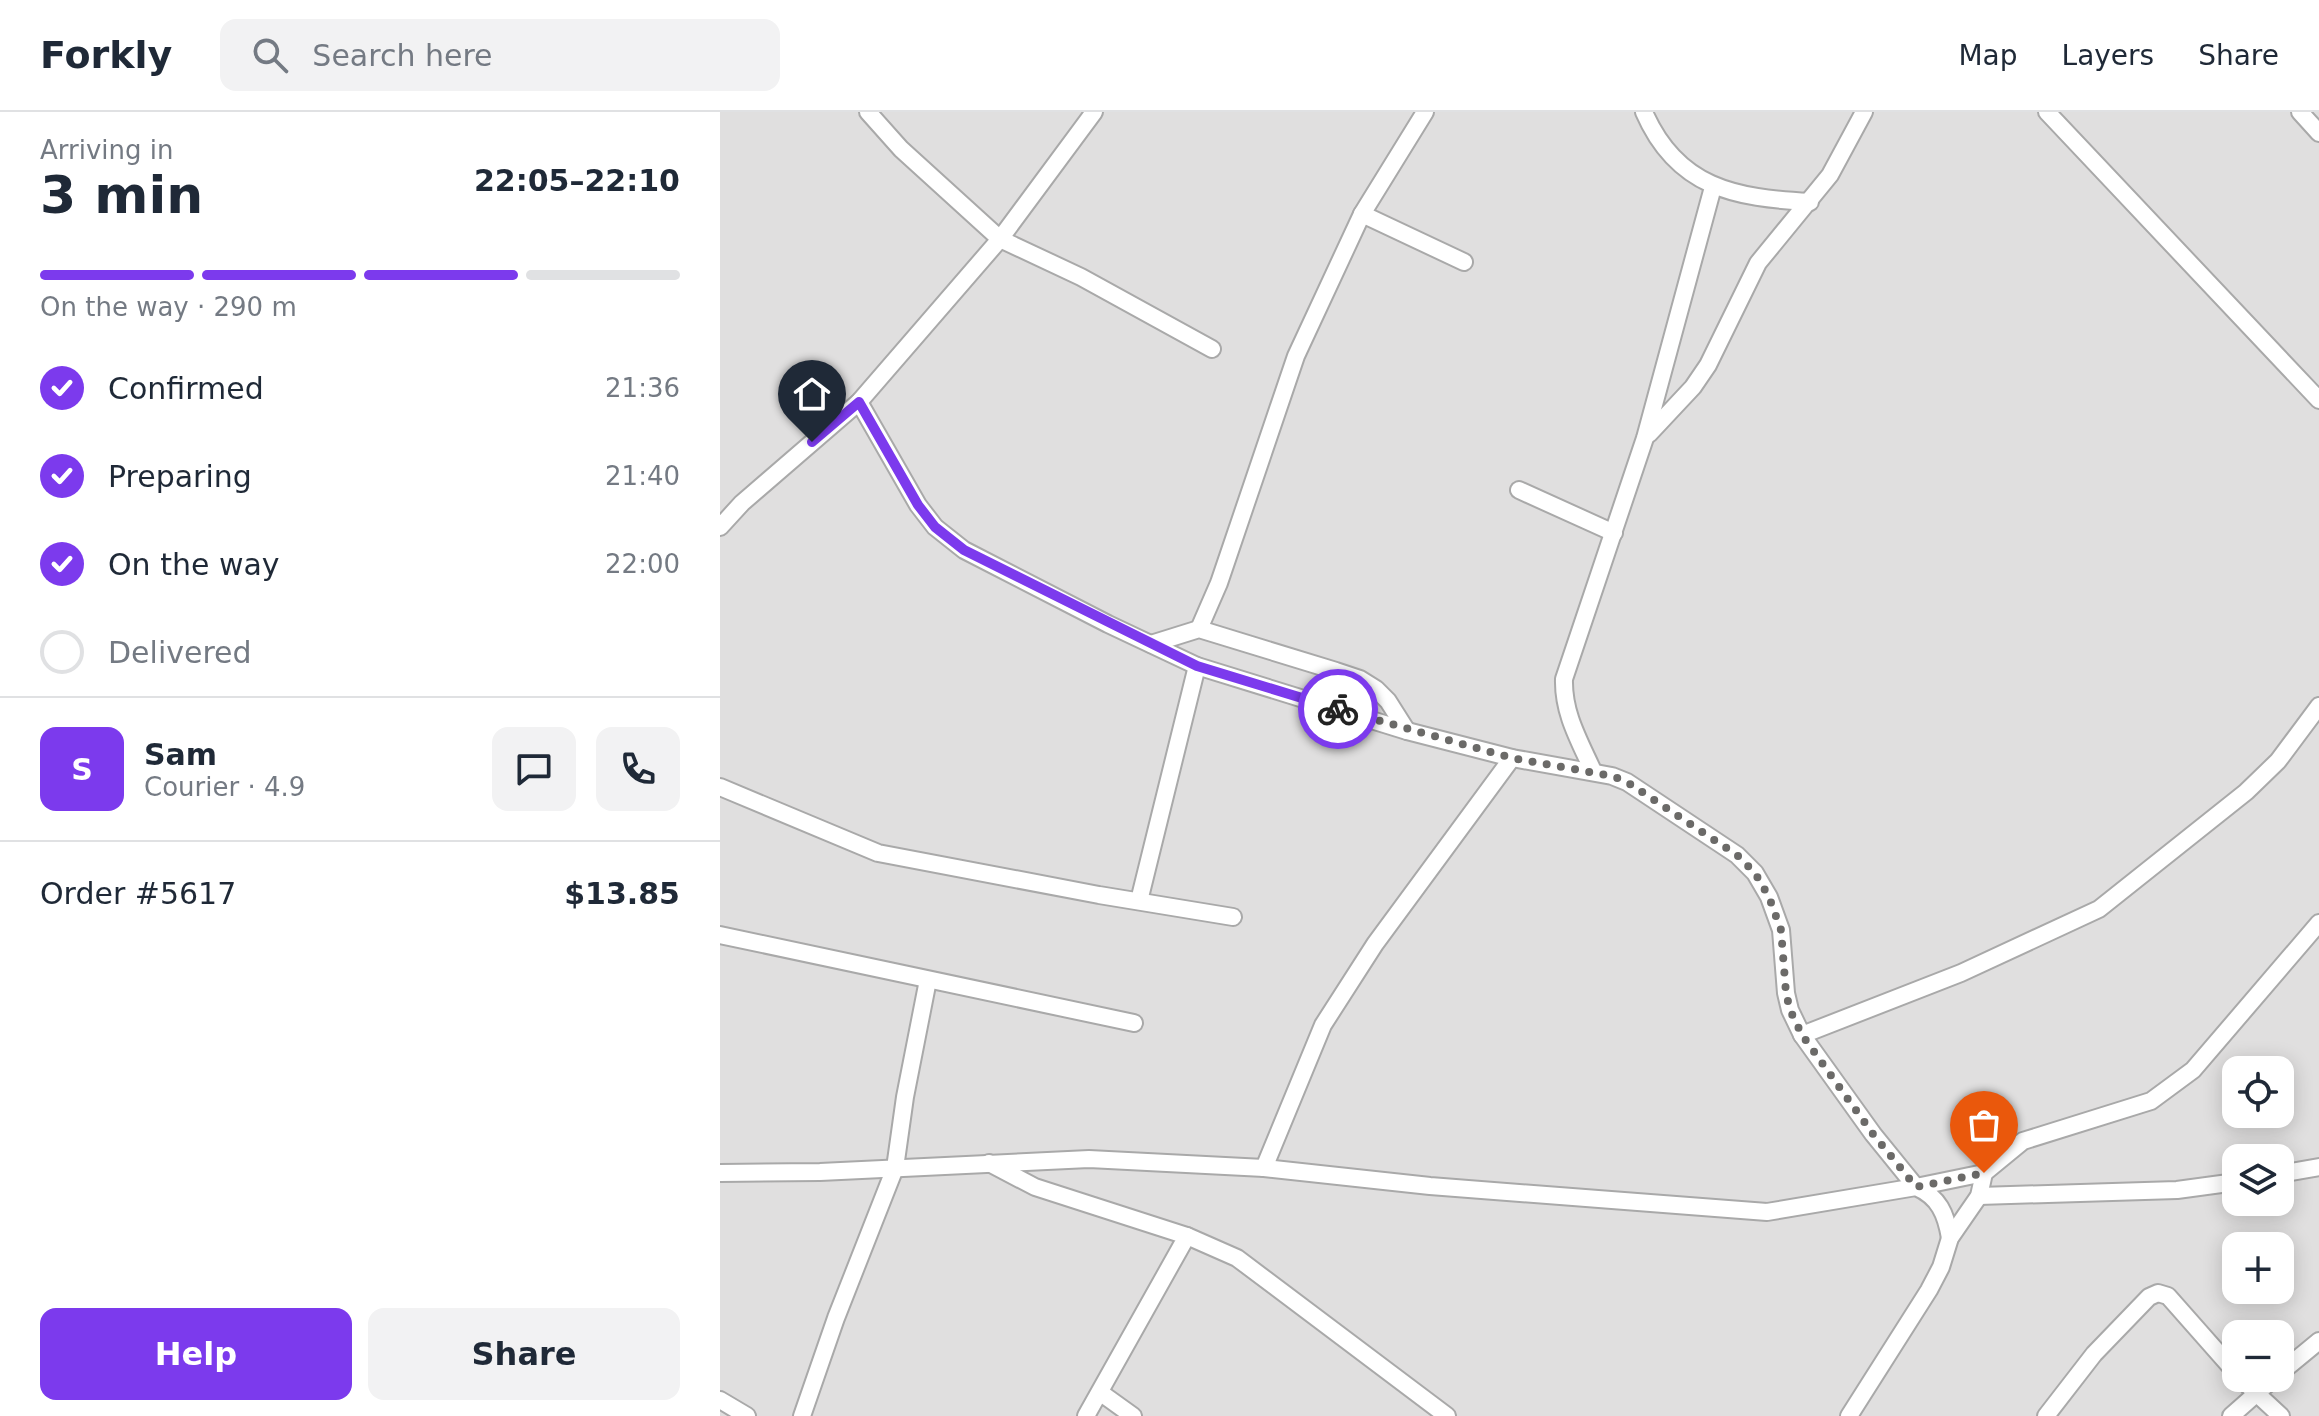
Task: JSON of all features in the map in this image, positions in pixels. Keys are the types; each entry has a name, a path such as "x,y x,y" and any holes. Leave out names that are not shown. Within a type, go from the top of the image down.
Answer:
{"street":[{"path":"868,112 901,149 1000,239 1104,289 1212,349"},
{"path":"720,527 742,503 859,402 1000,239 1094,112"},
{"path":"1199,629 1219,583 1296,356 1362,214 1425,112"},
{"path":"1644,112 1663,147 1678,164 1713,187 1750,197 1810,202"},
{"path":"1645,438 1693,387 1708,365 1758,263 1810,202 1843,155 1864,112"},
{"path":"2047,112 2319,400"},
{"path":"2300,112 2319,133"},
{"path":"1593,771 1568,716 1563,699 1564,679 1645,438 1713,187"},
{"path":"1362,214 1464,262"},
{"path":"859,402 918,505 935,527 964,550 1197,666 1407,731 1512,758 1593,771 1627,782 1737,855 1755,873 1769,897 1781,930 1786,993 1802,1035 1873,1134 1916,1187 1929,1192 1940,1204 1950,1238"},
{"path":"1519,490 1614,533"},
{"path":"1151,644 1199,629 1360,679 1388,701 1407,731"},
{"path":"1139,901 1197,666"},
{"path":"1802,1035 1961,973 2099,909 2246,792 2278,761 2319,706"},
{"path":"1264,1168 1323,1025 1375,944 1512,758"},
{"path":"720,787 878,853 1233,917"},
{"path":"720,1173 1089,1159 1264,1168 1430,1186 1743,1212 1796,1209 1984,1173 2023,1141 2151,1101 2193,1070 2319,923"},
{"path":"720,935 1134,1023"},
{"path":"802,1416 836,1318 895,1168 905,1097 928,980"},
{"path":"988,1162 1035,1187 1187,1236 1237,1258 1447,1416"},
{"path":"2294,1171 2319,1167"},
{"path":"1849,1416 1929,1290 1941,1267 1950,1238 1979,1196 1984,1173"},
{"path":"1979,1196 2177,1190 2222,1184"},
{"path":"1086,1416 1187,1236"},
{"path":"2046,1416 2094,1354 2149,1297 2158,1293 2168,1296 2222,1357"},
{"path":"2294,1362 2319,1341"},
{"path":"2231,1416 2256,1392"},
{"path":"1101,1393 1133,1416"},
{"path":"2254,1394 2281,1416"},
{"path":"720,1400 747,1416"}],"shaded area":[{"path":"720,112 2319,112 2319,1416 720,1416"}],"way so far":[{"path":"1338,709 1407,731 1512,758 1612,776 1627,782 1737,855 1755,873 1769,897 1781,930 1786,993 1802,1035 1873,1134 1916,1187 1984,1173"}],"route":[{"path":"812,442 859,402 918,505 935,527 964,550 1197,666 1338,709"}]}
